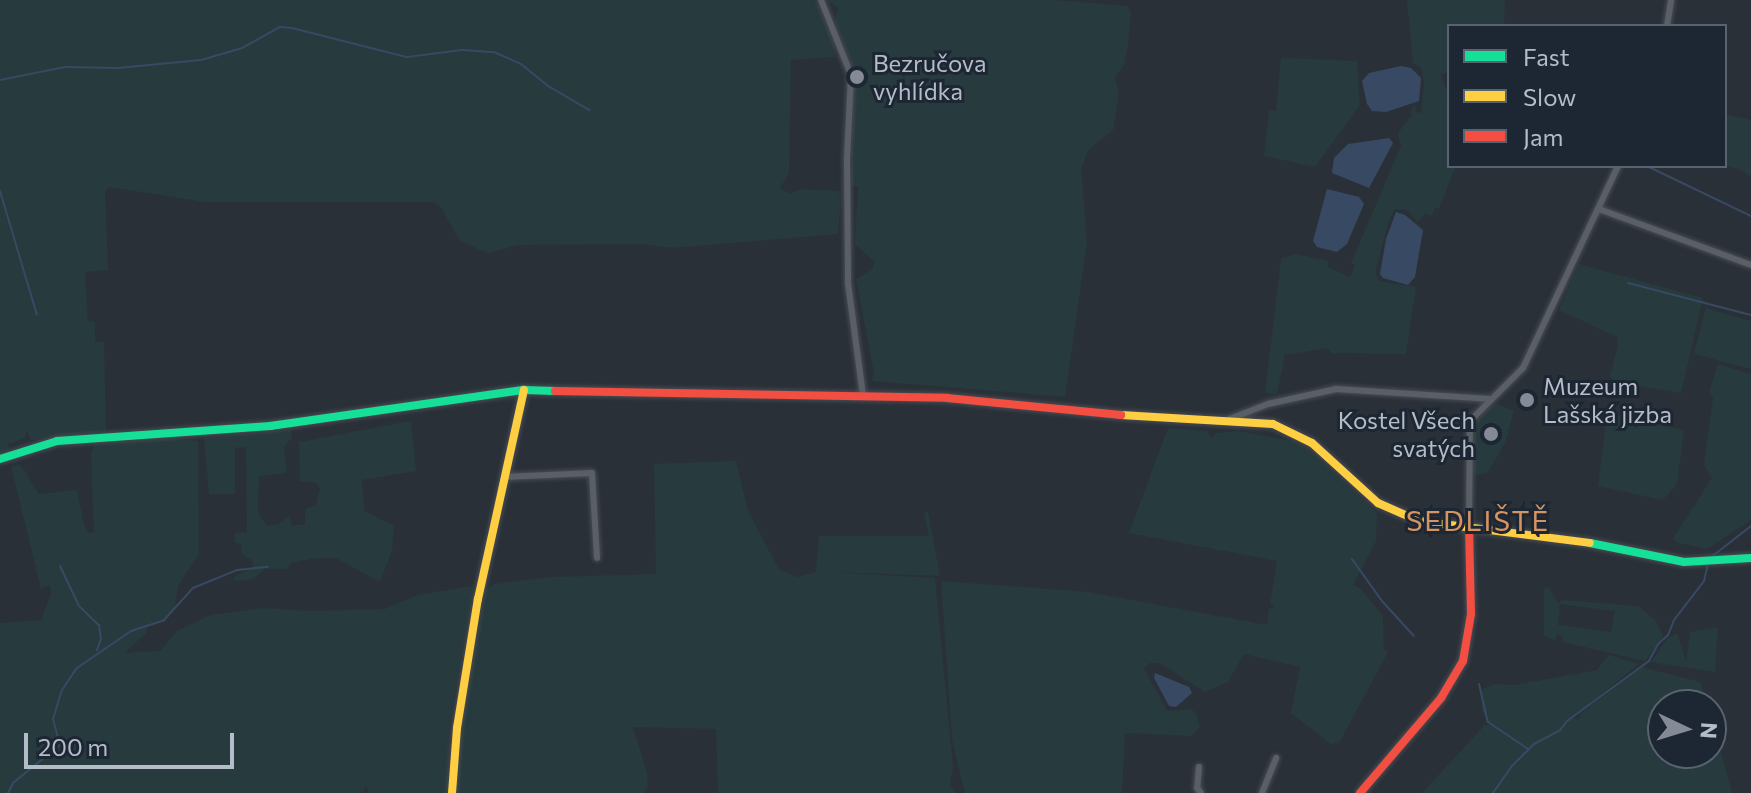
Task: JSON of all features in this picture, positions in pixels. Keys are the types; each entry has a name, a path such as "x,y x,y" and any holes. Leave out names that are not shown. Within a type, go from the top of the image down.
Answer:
{"main road":[{"path":"452,793 457,728 478,599 524,390"},
{"path":"0,459 57,441 270,426 524,390 947,398 1068,412 1227,420 1287,429 1312,443 1369,496 1391,511 1428,523 1544,534 1708,563 1751,558"},
{"path":"1360,793 1441,698 1463,661 1471,614 1469,528"}],"street":[{"path":"821,0 851,75 847,159 848,283 863,395"},
{"path":"1667,24 1671,0"},
{"path":"1227,420 1268,404 1336,389 1489,399 1500,395 1523,368 1617,168"},
{"path":"1599,209 1751,265"},
{"path":"1469,528 1470,421 1489,399"},
{"path":"504,477 592,473 597,558"},
{"path":"1262,793 1276,758"},
{"path":"1199,767 1197,788 1201,793"}],"green space":[{"path":"0,0 815,0 834,43 835,57 791,60 789,173 780,188 790,194 802,189 838,191 841,197 838,234 672,248 642,244 519,245 487,253 460,241 441,207 434,202 205,202 109,187 105,192 108,270 85,272 88,321 95,322 95,342 104,342 106,431 30,440 27,429 25,438 10,444 7,441 9,449 0,453"},
{"path":"826,0 1055,0 1127,6 1131,13 1128,45 1124,65 1115,78 1119,94 1113,130 1088,150 1081,169 1087,242 1065,397 872,381 874,373 856,279 872,270 875,262 855,244 858,186 851,186 853,68 835,21 838,8"},
{"path":"1407,0 1505,0 1504,24 1447,24 1447,73 1442,74 1441,79 1447,89 1447,168 1455,168 1439,208 1435,208 1432,216 1424,214 1418,222 1407,210 1395,209 1389,220 1375,273 1379,281 1416,287 1406,354 1332,353 1328,348 1285,355 1277,394 1265,393 1281,259 1296,254 1328,261 1328,267 1350,277 1355,265 1351,263 1401,146 1398,133 1412,115 1410,112 1415,103 1416,113 1421,112 1424,84 1421,67 1413,63"},
{"path":"1281,58 1357,61 1360,105 1315,167 1264,156 1269,111 1276,111"},
{"path":"1727,114 1751,120 1751,177 1739,169 1727,167"},
{"path":"1579,264 1703,298 1681,393 1614,382 1610,376 1618,346 1617,337 1559,310"},
{"path":"1706,308 1751,321 1751,369 1694,354"},
{"path":"1718,364 1751,374 1751,520 1707,549 1675,542 1673,538 1712,478 1704,465 1713,398 1709,392"},
{"path":"1495,403 1514,411 1505,443 1487,473 1472,476 1474,421"},
{"path":"1607,414 1684,430 1677,484 1663,500 1598,486"},
{"path":"411,421 416,471 362,480 364,511 394,526 392,550 380,582 336,558 291,563 287,569 265,569 253,579 234,581 235,576 254,567 252,560 242,554 241,544 235,543 235,533 247,532 246,447 235,448 235,494 209,494 204,438 291,430 292,438 284,446 287,473 259,476 258,512 267,526 279,524 290,516 292,526 305,524 305,509 316,505 320,489 317,483 300,481 299,442"},
{"path":"1168,428 1208,431 1211,439 1216,433 1239,431 1292,441 1308,449 1377,512 1376,541 1353,585 1361,589 1383,616 1384,650 1388,652 1339,743 1331,744 1291,713 1300,667 1244,654 1228,682 1205,692 1160,663 1150,663 1144,668 1167,711 1191,709 1196,713 1200,727 1192,736 1125,733 1122,793 965,793 952,740 941,581 1088,592 1267,625 1269,608 1274,609 1273,604 1270,605 1277,561 1129,533"},
{"path":"169,438 198,441 199,553 178,586 175,606 167,618 148,625 146,633 125,653 160,651 177,631 210,615 264,608 309,611 385,609 418,595 473,586 449,726 447,793 370,793 366,787 362,793 0,793 0,623 41,620 51,594 50,585 41,589 11,466 20,464 39,494 77,490 84,525 88,532 94,533 91,453 95,444"},
{"path":"736,461 748,511 775,562 782,571 798,577 816,572 819,536 929,536 924,512 928,512 940,576 831,572 935,578 953,766 950,784 956,793 718,793 716,729 633,727 647,773 648,786 644,793 456,793 459,734 486,590 494,584 551,577 656,574 654,464"},
{"path":"1548,587 1558,603 1563,600 1638,606 1656,621 1663,636 1645,661 1562,642 1563,636 1557,634 1555,640 1544,636 1544,589","holes":["1560,604 1615,611 1611,632 1558,625"]},
{"path":"1718,627 1715,672 1651,662 1667,639 1677,633 1686,661 1690,632"},
{"path":"1609,655 1639,664 1573,717 1578,720 1581,713 1642,667 1700,682 1702,689 1647,689 1647,769 1726,769 1732,793 1422,793 1485,725 1489,725 1482,710 1481,690 1495,684 1514,685 1597,670"}],"water":[{"path":"1401,66 1411,68 1421,78 1419,101 1386,112 1372,111 1367,104 1362,81 1369,73"},
{"path":"1389,138 1393,143 1369,188 1332,173 1334,158 1348,144"},
{"path":"1327,189 1359,197 1364,204 1347,244 1337,252 1317,247 1313,241"},
{"path":"1396,212 1405,215 1423,230 1415,277 1408,285 1383,278 1380,274 1386,239"},
{"path":"1155,673 1189,687 1192,693 1176,707 1169,706 1154,678"}],"waterway":[{"path":"0,80 65,67 118,68 201,60 242,48 280,27 407,57 462,50 494,52 521,64 548,86 589,110"},
{"path":"1651,168 1751,216"},
{"path":"0,191 37,315"},
{"path":"1628,283 1751,315"},
{"path":"1710,558 1751,526"},
{"path":"1352,559 1382,601 1414,636"},
{"path":"1493,793 1512,766 1534,744 1560,730 1567,721 1649,661 1658,644 1668,635 1674,620 1704,581 1708,564"},
{"path":"60,566 79,606 99,625 101,639 97,650"},
{"path":"8,793 13,783 60,745 53,719 62,690 77,668 131,631 164,620 193,588 237,570 268,567"},
{"path":"1479,684 1488,722 1528,749"}],"traffic: fast":[{"path":"0,459 57,441 270,426 524,390 555,391"},
{"path":"1590,543 1684,562 1751,558"}],"traffic: slow":[{"path":"452,793 457,728 478,599 524,390"},
{"path":"1121,415 1273,424 1312,443 1378,503 1419,521 1590,543"}],"traffic: jam":[{"path":"555,391 947,398 1121,415"},
{"path":"1360,793 1441,698 1463,661 1471,614 1469,528"}],"place":[{"name":"Bezručova vyhlídka","path":"857,77"},
{"name":"Muzeum Lašská jizba","path":"1527,400"},
{"name":"Kostel Všech svatých","path":"1491,434"}],"district":[{"name":"SEDLIŠTĚ","path":"1478,520"}]}
